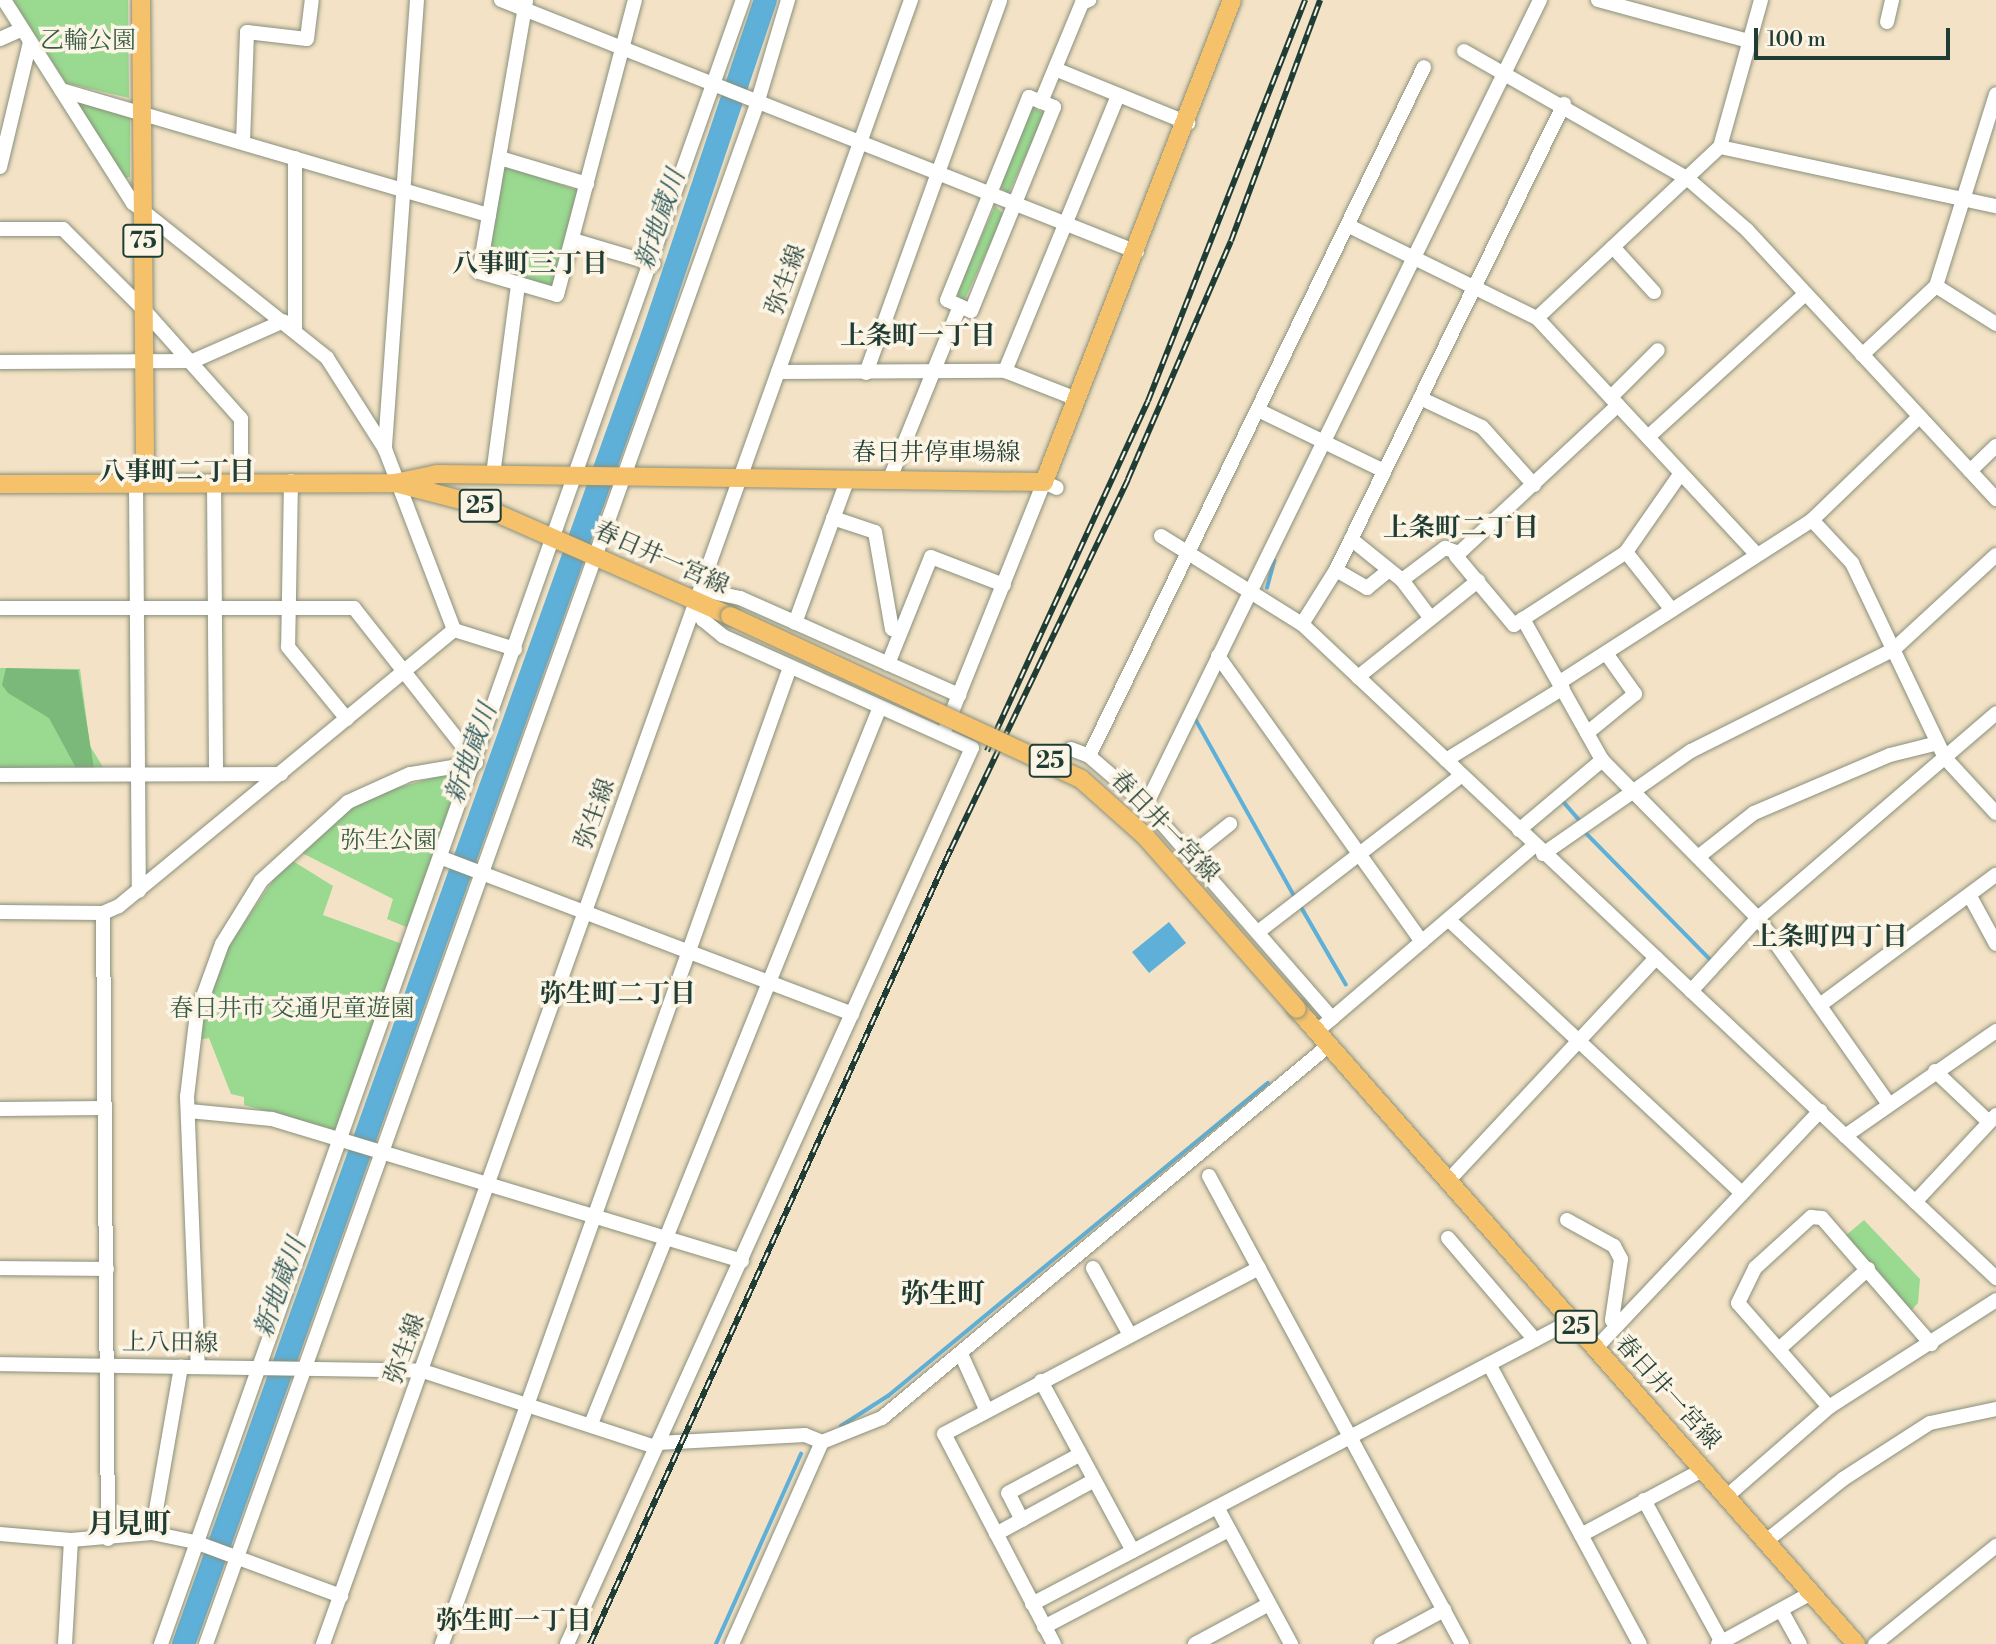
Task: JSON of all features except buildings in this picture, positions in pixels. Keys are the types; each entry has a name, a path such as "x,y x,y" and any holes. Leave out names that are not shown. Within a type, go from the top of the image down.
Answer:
{"main road":[{"name":"75","path":"141,0 145,363 141,482"},
{"name":"春日井停車場線","path":"395,483 437,474 580,479 891,476 1051,485 1077,399 1188,123 1232,0"},
{"name":"春日井一宮線","path":"0,484 214,481 395,483 476,504 697,601 1081,779 1145,836 1856,1644"}],"street":[{"path":"4,0 142,213 290,325 339,374 385,449 395,483 453,630"},
{"path":"243,142 247,32 307,39 312,0"},
{"path":"385,449 417,0"},
{"path":"502,0 525,4 754,102 1136,252"},
{"path":"525,4 479,272 557,295 635,0"},
{"path":"161,1644 446,859 515,649 558,540 654,264 720,87 743,0"},
{"path":"206,1644 300,1368 381,1150 788,0"},
{"name":"弥生線","path":"323,1644 423,1371 911,0"},
{"path":"866,373 1000,0"},
{"path":"1146,805 1540,0"},
{"path":"1598,0 1749,41"},
{"path":"1537,318 1720,147 1761,0"},
{"path":"1887,22 1892,0"},
{"path":"1041,102 1082,1"},
{"path":"0,39 26,35"},
{"path":"0,167 26,35"},
{"path":"1464,51 1564,104 1687,178 1805,294 1996,499"},
{"path":"1089,755 1349,226 1424,67"},
{"path":"1055,69 1188,123"},
{"path":"61,90 143,111 489,215"},
{"path":"1862,355 1936,286 1966,200 1996,94"},
{"path":"1005,372 1118,95"},
{"path":"1029,97 1054,107 971,311 947,300 990,194 1029,97"},
{"path":"1302,624 1336,570 1564,104"},
{"path":"1720,147 1996,206"},
{"path":"290,325 295,158"},
{"path":"499,158 587,184"},
{"path":"1349,226 1537,318 1757,555"},
{"path":"0,229 63,229 193,361 241,419 241,481"},
{"path":"573,240 654,264"},
{"path":"1614,247 1654,292"},
{"path":"493,475 518,284"},
{"path":"1936,286 1996,324"},
{"path":"1648,437 1805,294"},
{"path":"891,476 960,306"},
{"path":"0,362 193,361 290,325"},
{"path":"1459,553 1534,485 1658,351"},
{"path":"778,372 1005,372 1077,399"},
{"path":"1420,398 1482,428 1534,485"},
{"path":"1258,410 1384,471"},
{"path":"1446,760 1812,520 1919,417"},
{"path":"1970,471 1996,446"},
{"path":"1402,580 1445,548 1459,553 1478,582 1514,625 1626,552 1682,473"},
{"path":"795,622 848,478"},
{"path":"214,481 216,774"},
{"path":"290,481 288,647 347,719"},
{"path":"139,891 138,608 141,482"},
{"path":"942,735 1004,585 1051,485"},
{"path":"833,518 875,532 892,629 900,632"},
{"path":"1812,520 1852,563 1945,758 1996,813"},
{"path":"1161,536 1251,587 1302,624 1996,1278"},
{"path":"1351,539 1387,572 1402,580 1429,616"},
{"path":"1626,552 1672,610"},
{"path":"1316,1032 1422,942 1539,850 1633,792 1691,751 1893,649 1996,555"},
{"path":"888,664 931,557 1004,585"},
{"path":"1336,570 1367,588 1387,572"},
{"path":"1358,677 1429,616 1478,582"},
{"path":"567,1644 972,748 723,636 703,620 697,601 712,592 795,622 959,695"},
{"path":"0,608 354,608 406,670 476,763"},
{"path":"1523,619 1602,760 1758,918 1888,1103"},
{"path":"453,630 515,649"},
{"path":"0,912 103,914 139,891 453,630"},
{"path":"1587,733 1634,694 1606,653"},
{"path":"1218,656 1358,856 1422,942"},
{"path":"442,1644 790,667"},
{"path":"592,1424 880,707"},
{"path":"1691,991 1758,918 1996,713"},
{"path":"1698,857 1754,813 1889,755 1938,743"},
{"path":"1071,749 1089,755 1146,805 1332,1018"},
{"path":"1519,830 1602,760"},
{"path":"198,1367 189,1111 192,1038 206,981 261,881 306,834 376,787 476,763"},
{"path":"0,775 281,774"},
{"path":"1258,932 1462,775"},
{"path":"1191,855 1230,824"},
{"path":"446,859 852,1014"},
{"path":"1820,1005 1971,898 1996,875"},
{"path":"1971,898 1996,944"},
{"path":"103,914 108,1539"},
{"path":"1449,920 1742,1193"},
{"path":"1448,1181 1656,958"},
{"path":"1845,1136 1888,1103 1996,1031"},
{"path":"657,1445 805,1436 822,1442 882,1418 1328,1046"},
{"path":"1915,1202 1993,1119 1935,1071"},
{"path":"0,1109 104,1108"},
{"path":"189,1111 242,1113 381,1150 742,1261"},
{"path":"1595,1349 1820,1111"},
{"path":"1209,1176 1462,1644"},
{"path":"1829,1407 1738,1303 1764,1259 1811,1217 1822,1218 1931,1344"},
{"path":"1567,1220 1614,1246 1621,1259 1612,1320 1617,1325"},
{"path":"1448,1238 1535,1340"},
{"path":"0,1268 107,1269"},
{"path":"1093,1268 1130,1335"},
{"path":"1054,1644 943,1434 986,1409 1259,1268"},
{"path":"1779,1349 1868,1269"},
{"path":"1726,1497 1829,1407 1996,1300"},
{"path":"1032,1604 1571,1321"},
{"path":"961,1354 986,1409"},
{"name":"上八田線","path":"0,1364 423,1371 657,1445"},
{"path":"1489,1364 1640,1644"},
{"path":"152,1533 181,1367"},
{"path":"1041,1381 1133,1551"},
{"path":"1765,1542 1843,1479 1930,1423 1996,1409"},
{"path":"732,1644 822,1442"},
{"path":"1022,1520 1008,1493 1079,1455"},
{"path":"1581,1535 1702,1470"},
{"path":"996,1534 1093,1481"},
{"path":"1644,1500 1721,1643 1811,1593"},
{"path":"1217,1507 1291,1644"},
{"path":"1044,1627 1229,1530"},
{"path":"0,1534 71,1540 108,1539 152,1533 198,1543 341,1596"},
{"path":"65,1644 71,1540"},
{"path":"1875,1644 1996,1546"},
{"path":"1195,1644 1269,1604"},
{"path":"1381,1644 1444,1610"},
{"path":"1781,1610 1800,1644"}],"green space":[{"name":"乙輪公園","path":"13,0 128,0 129,98 66,83"},
{"path":"81,100 130,118 130,177 123,179 77,105"},
{"path":"1031,107 1045,114 1008,194 999,185"},
{"path":"508,166 579,191 554,283 547,287 487,264 502,170"},
{"path":"995,206 1004,214 964,301 956,293"},
{"path":"0,668 80,669 90,746 103,767 0,772"},
{"path":"6,668 78,670 94,768 76,768 49,718 8,693 2,685"},
{"name":"弥生公園","path":"462,770 466,775 411,929 387,919 393,899 302,853 339,815 378,793"},
{"name":"春日井市 交通児童遊園","path":"288,858 333,886 323,915 405,945 335,1130 244,1105 244,1097 231,1094 209,1038 197,1040 224,953"},
{"path":"1864,1220 1920,1279 1918,1303 1909,1313 1844,1237"}],"water":[{"path":"1169,922 1186,943 1149,973 1132,952"}],"waterway":[{"name":"新地蔵川","path":"183,1644 652,335 765,0"},
{"path":"1267,588 1274,561"},
{"path":"1195,718 1295,897"},
{"path":"1562,800 1581,822"},
{"path":"1585,832 1711,960"},
{"path":"1299,903 1346,984"},
{"path":"841,1426 888,1396 1268,1083"},
{"path":"716,1644 801,1454"}],"railway":[{"path":"987,751 1148,401 1305,0"},
{"path":"590,1644 951,849 1128,479 1231,241 1320,0"}],"district":[{"name":"八事町三丁目","path":"530,265"},
{"name":"上条町一丁目","path":"918,337"},
{"name":"八事町二丁目","path":"177,473"},
{"name":"上条町二丁目","path":"1461,529"},
{"name":"上条町四丁目","path":"1830,938"},
{"name":"弥生町二丁目","path":"618,995"},
{"name":"弥生町","path":"943,1295"},
{"name":"月見町","path":"129,1525"},
{"name":"弥生町一丁目","path":"514,1622"}]}
